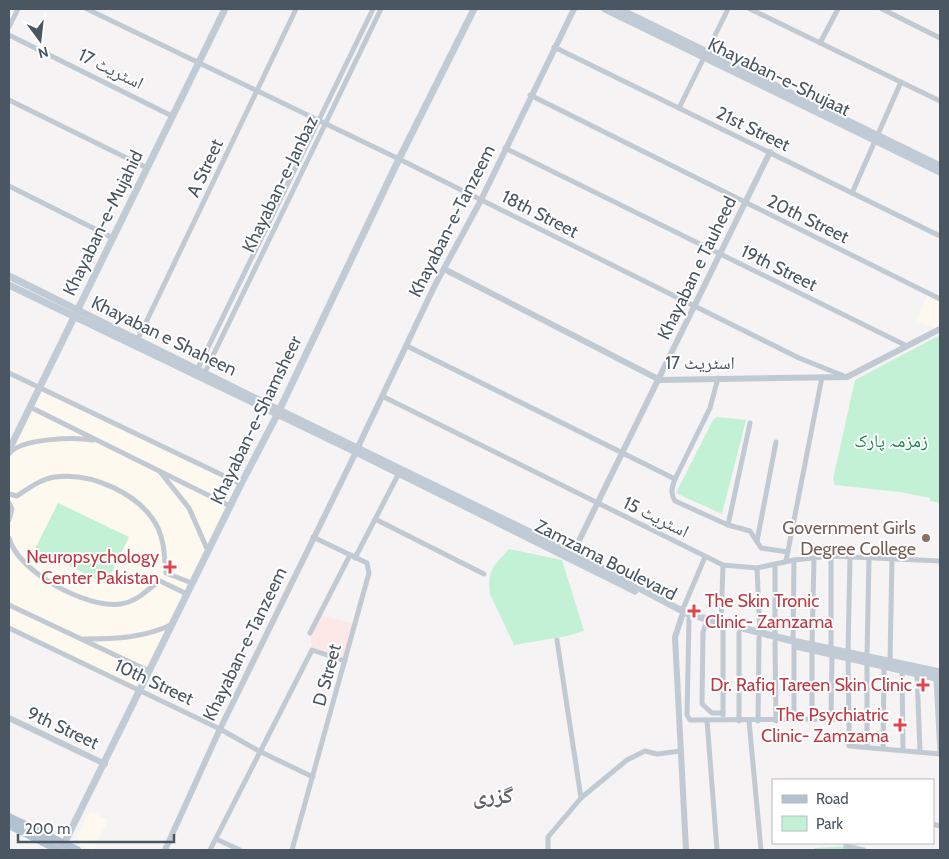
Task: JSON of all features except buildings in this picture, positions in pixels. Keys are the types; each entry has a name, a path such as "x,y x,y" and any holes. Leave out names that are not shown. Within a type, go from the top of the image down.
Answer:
{"main road":[{"name":"Khayaban-e-Shamsheer","path":"64,848 240,484 278,413 399,159 474,9"},
{"name":"Khayaban-e-Shujaat","path":"605,9 707,55"},
{"name":"Khayaban-e-Shujaat","path":"619,9 940,172"},
{"name":"Khayaban-e-Mujahid","path":"9,452 11,438 30,407 222,10"},
{"name":"Khayaban-e-Shujaat","path":"877,139 940,166"},
{"name":"Khayaban e Shaheen","path":"9,276 76,313 278,413"},
{"name":"Khayaban e Shaheen","path":"9,286 138,339 201,370 278,413"},
{"name":"Zamzama Boulevard","path":"278,413 572,555 684,615 706,624 722,626 739,633 887,663 939,676"},
{"name":"Zamzama Boulevard","path":"357,450 398,473 572,555"},
{"name":"Zamzama Boulevard","path":"684,615 759,636"},
{"name":"Zamzama Boulevard","path":"887,663 917,674 939,676"},
{"path":"9,817 64,848"},
{"path":"9,825 64,848 78,850"}],"street":[{"path":"9,27 18,9"},
{"name":"18th Street","path":"87,9 325,122 799,358 847,377"},
{"name":"A Street","path":"138,339 296,9"},
{"name":"Khayaban-e-Janbaz","path":"201,370 318,119 373,9"},
{"name":"Khayaban-e-Janbaz","path":"201,370 381,9"},
{"name":"Khayaban-e-Tanzeem","path":"165,850 220,729 313,537 574,9"},
{"path":"679,108 707,55 728,9"},
{"path":"750,9 940,101"},
{"path":"820,43 838,9"},
{"path":"882,9 940,38"},
{"name":"اسٹریٹ 17","path":"9,35 172,116"},
{"name":"21st Street","path":"554,47 940,236"},
{"path":"852,193 901,82"},
{"name":"20th Street","path":"530,95 940,299"},
{"path":"9,100 147,168"},
{"name":"19th Street","path":"506,148 907,346"},
{"name":"Khayaban e Tauheed","path":"572,555 660,380 770,152"},
{"path":"9,186 113,238"},
{"name":"اسٹریٹ 17","path":"444,269 660,380 847,377 940,329"},
{"path":"407,346 675,479"},
{"path":"9,373 240,484"},
{"path":"786,561 822,377"},
{"path":"718,378 710,408 675,479 672,490 675,501 728,525 750,531 761,548 788,552"},
{"name":"اسٹریٹ 15","path":"382,396 723,565 757,568 786,561 831,556 940,561"},
{"path":"30,407 230,506"},
{"path":"728,525 750,423"},
{"path":"9,452 12,449 34,442 79,438 98,441"},
{"path":"757,541 776,442"},
{"path":"159,471 190,508 203,535 208,551"},
{"path":"310,633 352,556 375,519 398,473"},
{"path":"9,494 17,496 30,487 55,477 87,478 112,487 134,501 152,517 164,545 166,573 192,584"},
{"path":"9,504 12,509 9,520"},
{"path":"375,519 484,574"},
{"name":"D Street","path":"292,850 369,573 367,563 313,537"},
{"path":"9,538 13,550 27,566 53,583 87,600 110,605 122,604 146,594 160,581 187,594"},
{"path":"831,556 831,720"},
{"path":"686,850 675,637 705,557"},
{"path":"850,557 849,746 940,753 939,676"},
{"path":"812,720 814,558"},
{"path":"867,747 869,558"},
{"path":"883,748 892,559"},
{"path":"794,560 794,720"},
{"path":"775,564 776,721"},
{"path":"723,565 723,721"},
{"path":"757,568 759,636 758,721"},
{"path":"176,588 180,579"},
{"path":"9,605 149,671"},
{"path":"684,615 687,717 690,720 776,721 849,719"},
{"path":"81,639 117,639 146,635 173,624"},
{"path":"706,624 703,632 702,704 712,713 723,713"},
{"name":"10th Street","path":"9,628 220,729 259,751 313,777"},
{"path":"739,633 739,721"},
{"path":"557,640 581,798"},
{"path":"210,850 312,650 345,661"},
{"path":"902,670 902,750"},
{"path":"917,674 920,752"},
{"name":"9th Street","path":"9,718 105,764"},
{"path":"707,720 717,850"},
{"path":"749,721 761,850"},
{"path":"548,850 548,837 581,798 627,760 641,752 681,751"},
{"path":"216,838 240,850"},
{"path":"846,850 846,846 864,850"}],"shaded area":[{"path":"928,293 940,299 940,329 938,330 916,320"},
{"path":"39,388 241,484 140,691 9,628 9,450"},
{"path":"319,615 355,624 345,661 312,650 310,633"},
{"path":"90,811 108,820 94,850 80,845 77,836"}],"green space":[{"name":"زمزمہ پارک","path":"940,335 940,503 930,501 930,498 900,492 835,485 833,479 855,380"},
{"path":"717,417 746,420 722,514 676,493 713,420"},
{"path":"58,503 129,537 106,584 35,549"},
{"path":"509,549 562,560 584,631 567,636 514,645 490,594 489,586 492,569"},
{"path":"846,846 864,850 815,850 815,848"}],"place":[{"name":"Government Girls Degree College","path":"926,538"},
{"name":"Neuropsychology Center Pakistan","path":"170,567"},
{"name":"The Skin Tronic Clinic- Zamzama","path":"694,611"},
{"name":"Dr. Rafiq Tareen Skin Clinic","path":"923,685"},
{"name":"The Psychiatric Clinic- Zamzama","path":"900,725"}],"district":[{"name":"گزری","path":"493,795"}]}
